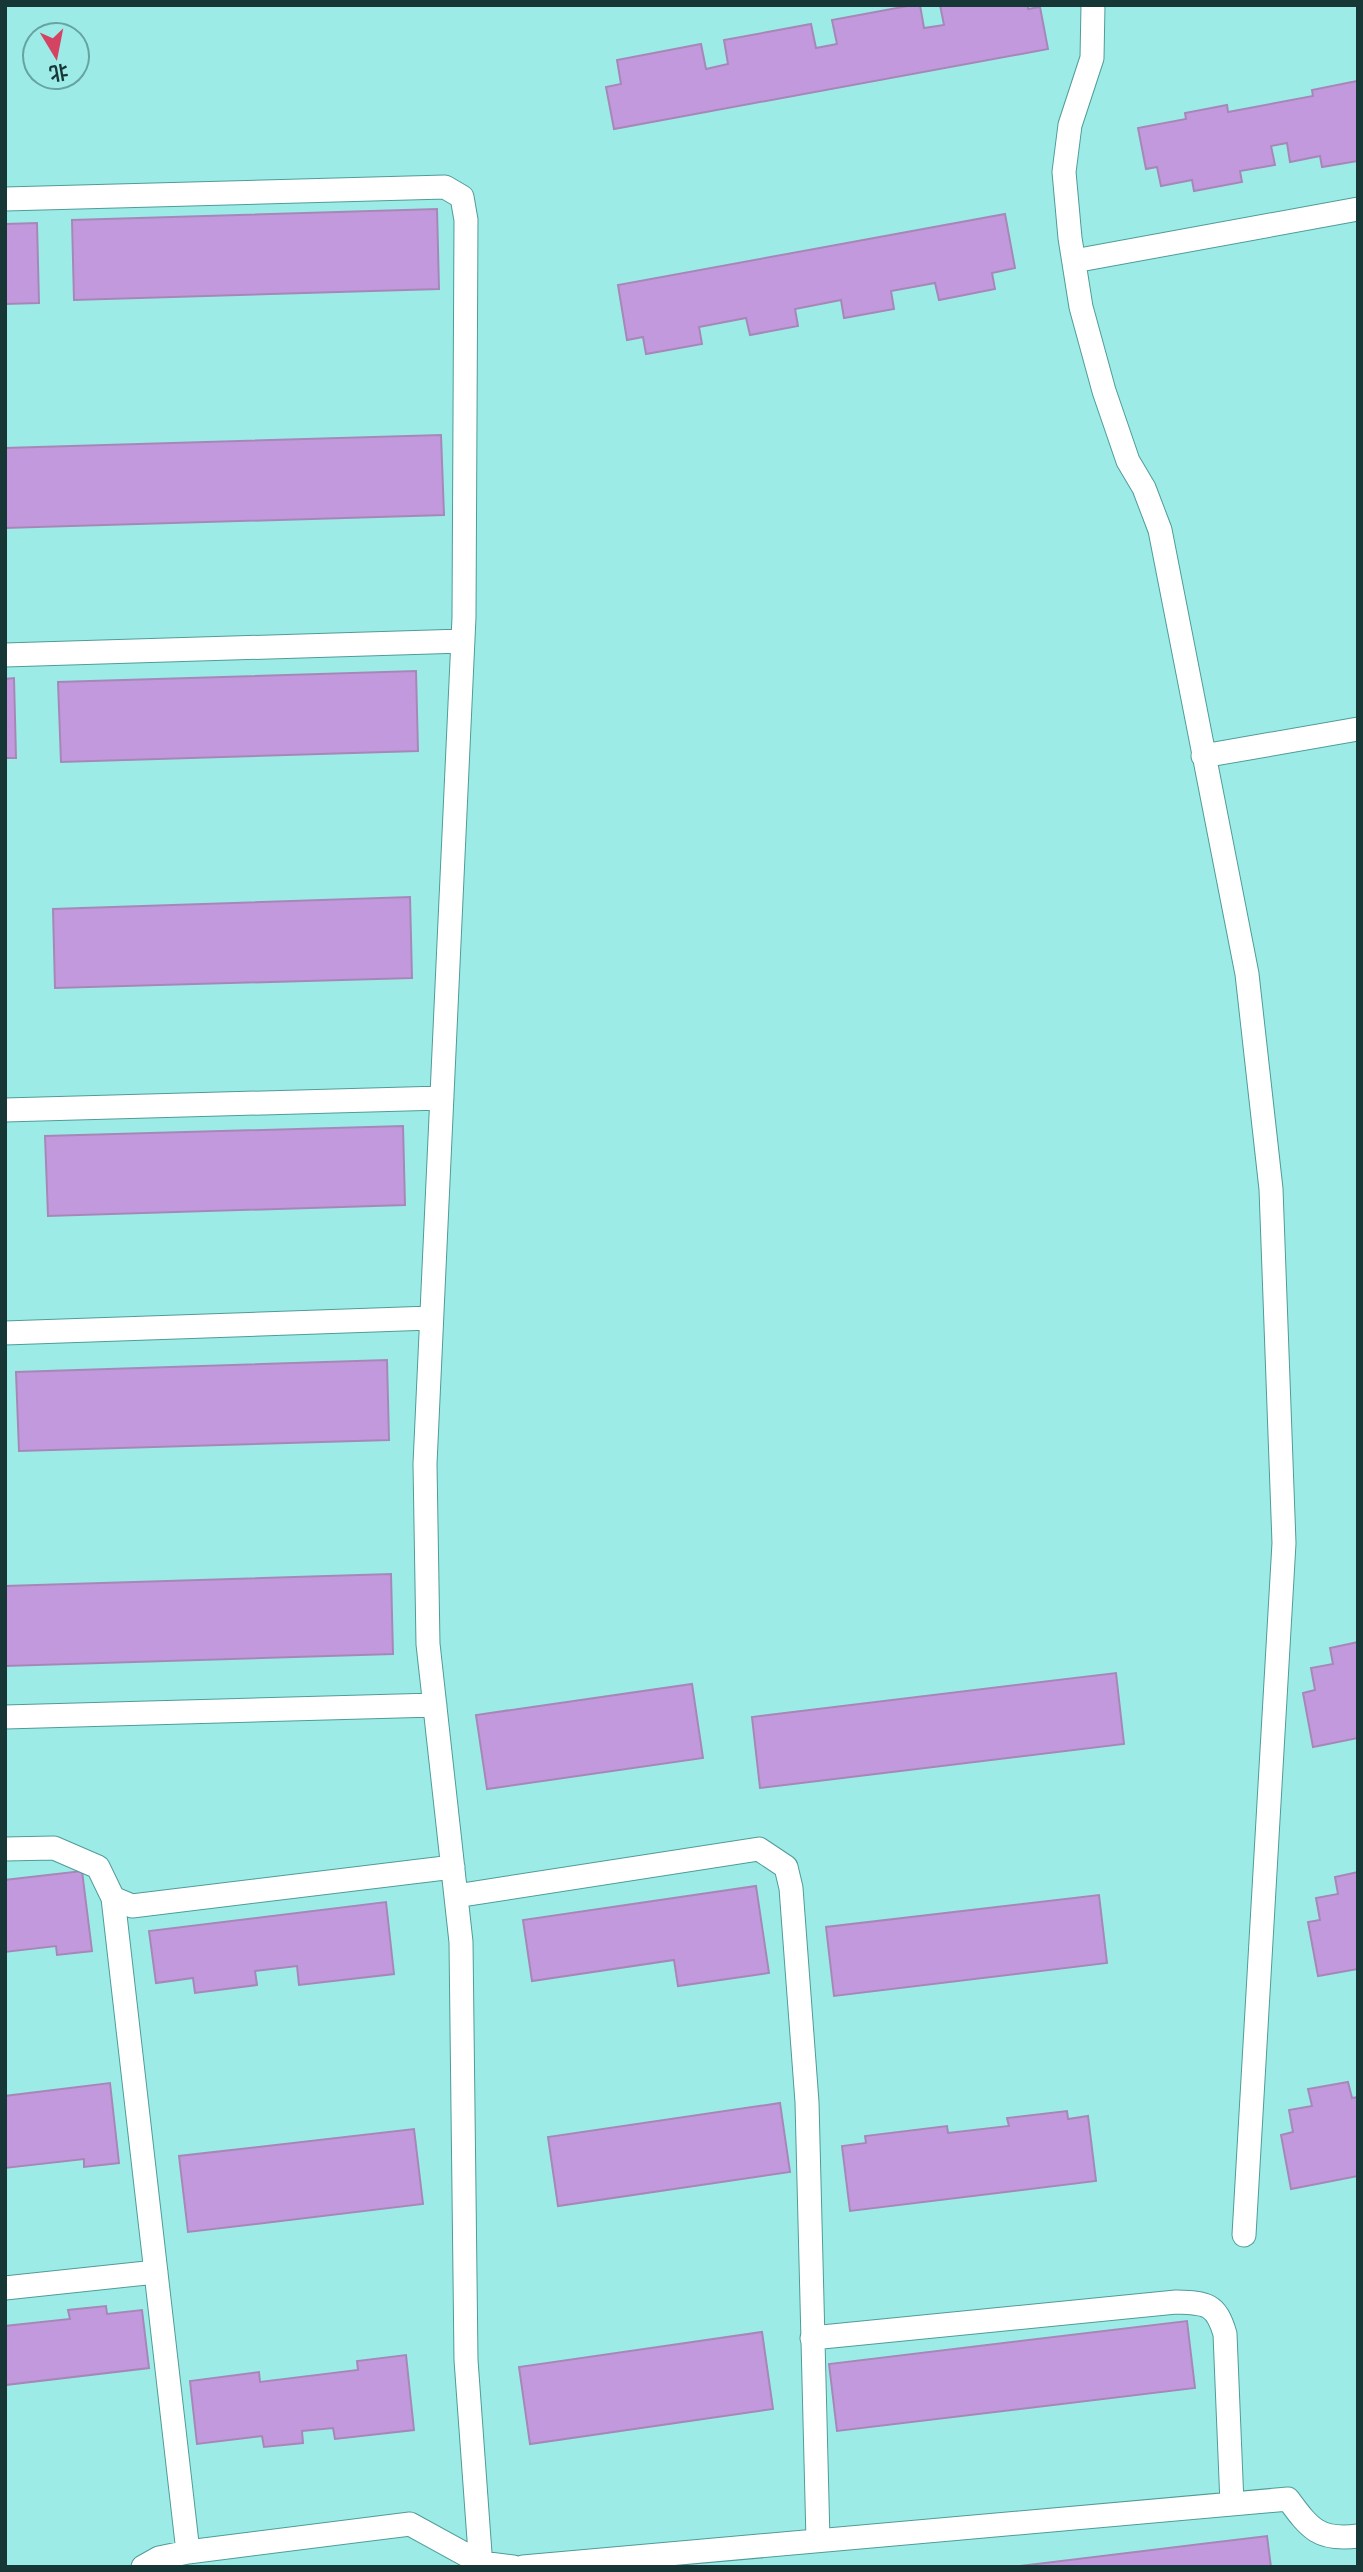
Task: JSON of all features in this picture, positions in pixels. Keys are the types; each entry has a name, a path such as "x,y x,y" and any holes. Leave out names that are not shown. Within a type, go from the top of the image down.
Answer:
{"lane":[{"path":"1093,5 1092,58 1070,125 1064,172 1074,261 1081,307 1104,391 1128,461 1144,488 1160,530 1247,974 1271,1189 1284,1543 1244,2235"},
{"path":"5,199 444,187 462,197 466,220 463,641 425,1464 428,1644 461,1942 466,2360 481,2565"},
{"path":"1074,261 1358,209"},
{"path":"5,655 463,641"},
{"path":"1203,756 1358,729"},
{"path":"5,1110 442,1098"},
{"path":"5,1333 431,1318"},
{"path":"5,1717 435,1705"},
{"path":"5,1849 54,1848 98,1867 113,1898 188,2552"},
{"path":"456,1896 759,1849 786,1867 791,1888 807,2102 818,2540"},
{"path":"113,1898 132,1906 154,1904 453,1867"},
{"path":"5,2288 156,2272"},
{"path":"812,2338 1175,2302 1203,2303 1219,2314 1225,2334 1232,2504"},
{"path":"523,2567 1288,2499 1308,2526 1326,2537 1358,2536"},
{"path":"143,2567 159,2558 188,2552 410,2524 481,2565 513,2567"}],"building":[{"path":"920,5 924,28 944,25 940,5 1028,5 1028,9 1040,7 1048,49 614,129 606,87 621,84 617,60 701,44 706,69 728,64 724,40 811,24 816,48 837,44 832,20"},
{"path":"1357,81 1358,161 1322,167 1320,156 1290,162 1287,143 1271,146 1275,165 1240,171 1242,182 1194,191 1192,180 1161,186 1157,167 1146,169 1138,128 1186,119 1185,113 1227,105 1228,112 1313,96 1312,90"},
{"path":"437,209 439,289 74,300 72,220"},
{"path":"1005,214 1015,268 992,273 995,289 939,300 935,283 891,291 894,309 844,318 841,300 795,309 798,326 750,335 746,318 699,327 702,344 646,354 643,337 627,340 618,285"},
{"path":"37,223 39,303 5,304 5,224"},
{"path":"441,435 444,515 5,528 5,448"},
{"path":"416,671 418,751 61,762 58,682"},
{"path":"14,678 16,758 5,758 5,679"},
{"path":"410,897 412,978 55,988 53,909"},
{"path":"403,1126 405,1205 48,1216 45,1136"},
{"path":"387,1360 389,1440 19,1451 16,1372"},
{"path":"391,1574 393,1654 5,1666 5,1586"},
{"path":"1358,1642 1358,1738 1313,1747 1303,1693 1315,1690 1311,1668 1333,1664 1330,1648"},
{"path":"1116,1673 1124,1744 760,1788 752,1717"},
{"path":"692,1684 703,1758 487,1789 476,1715"},
{"path":"82,1871 92,1951 57,1955 56,1946 5,1952 5,1880"},
{"path":"1358,1872 1358,1969 1318,1976 1308,1922 1320,1920 1316,1898 1338,1894 1335,1877"},
{"path":"756,1886 769,1973 678,1986 674,1960 532,1981 523,1920"},
{"path":"1099,1895 1107,1963 834,1996 826,1927"},
{"path":"386,1902 394,1974 299,1985 297,1966 255,1971 257,1985 195,1993 193,1978 156,1983 149,1931"},
{"path":"1348,2082 1352,2098 1358,2097 1358,2176 1291,2189 1281,2135 1293,2132 1289,2110 1312,2106 1308,2089"},
{"path":"110,2083 119,2163 84,2167 84,2159 5,2168 5,2096"},
{"path":"780,2103 790,2172 558,2206 548,2137"},
{"path":"1067,2111 1068,2119 1088,2116 1096,2181 850,2211 842,2146 866,2143 865,2136 947,2126 948,2133 1009,2126 1007,2118"},
{"path":"414,2129 423,2204 188,2232 179,2156"},
{"path":"106,2306 107,2314 142,2310 149,2368 5,2385 5,2326 70,2319 68,2310"},
{"path":"1187,2321 1195,2388 837,2431 829,2364"},
{"path":"762,2332 773,2409 530,2444 519,2367"},
{"path":"406,2355 414,2430 335,2439 333,2428 302,2431 303,2443 264,2447 262,2436 197,2444 190,2381 259,2372 260,2382 358,2370 357,2361"},
{"path":"1267,2536 1271,2567 1012,2567"}]}
